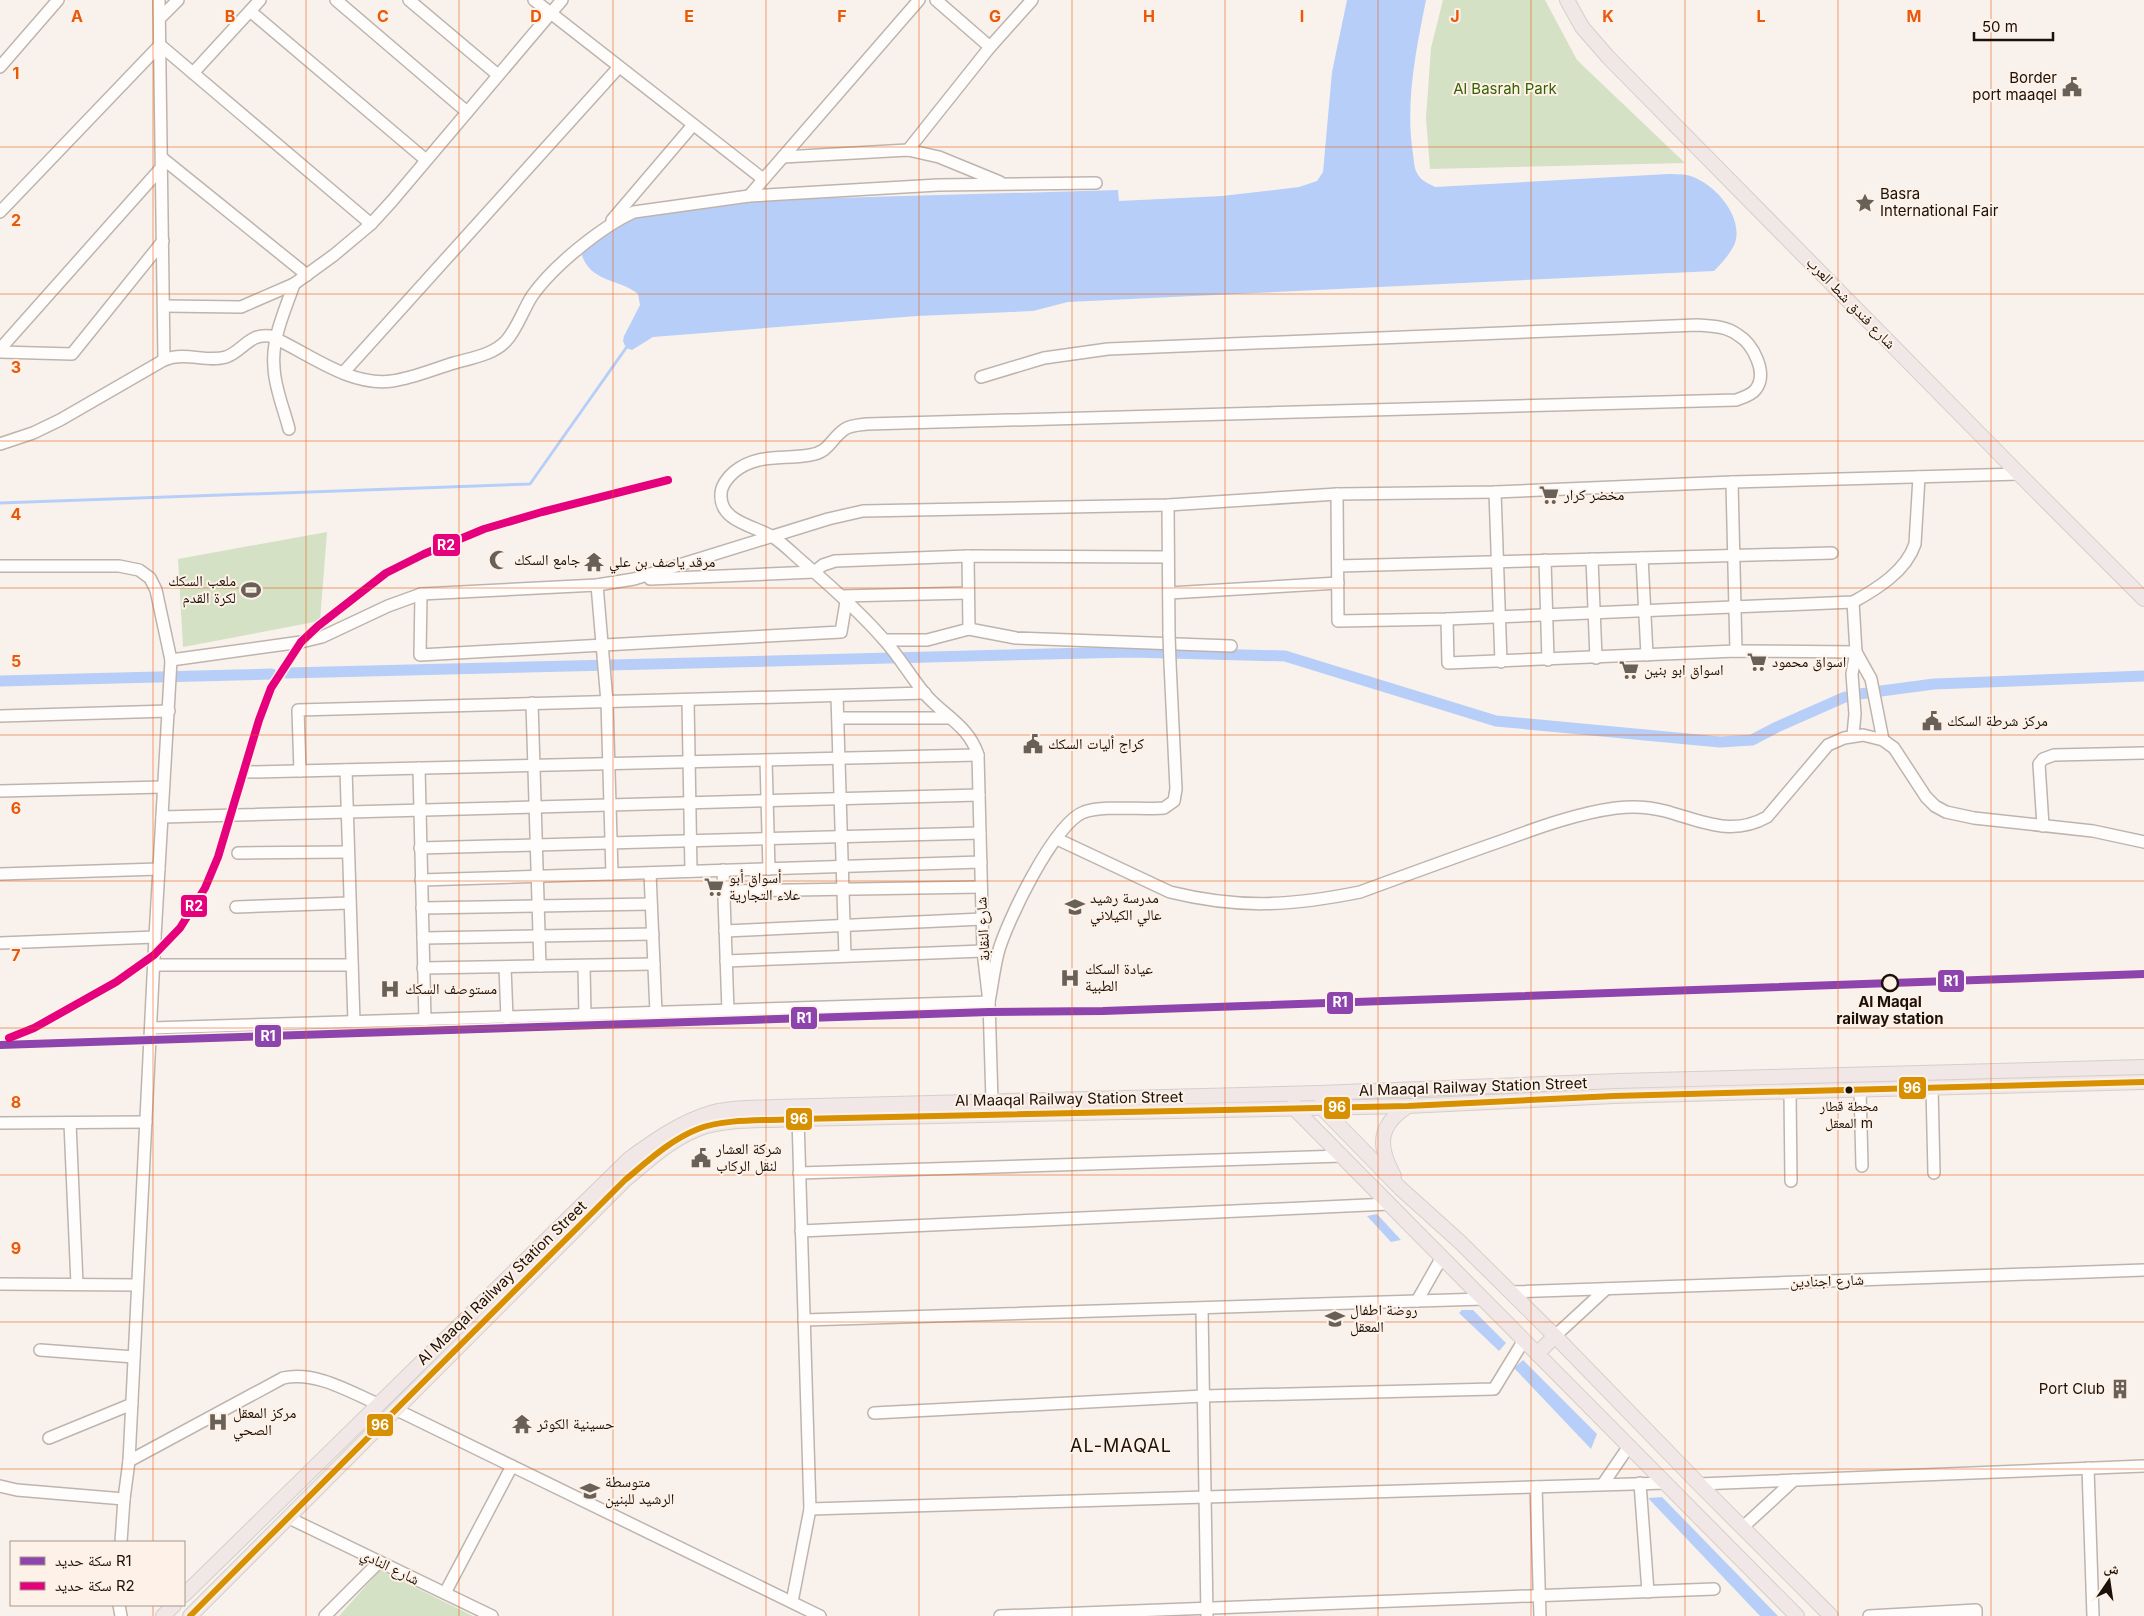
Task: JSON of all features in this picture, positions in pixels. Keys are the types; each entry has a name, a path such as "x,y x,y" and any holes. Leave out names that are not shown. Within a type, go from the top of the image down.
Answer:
{"main road":[{"name":"شارع فندق شط العرب","path":"1567,0 1582,27 1608,57 2144,599"},
{"name":"Al Maaqal Railway Station Street","path":"185,1594 629,1159 661,1135 708,1114 736,1109 1292,1094 1617,1081 2144,1067"},
{"name":"Al Maaqal Railway Station Street","path":"190,1616 625,1180 655,1155 678,1139 699,1128 721,1124 798,1119 1294,1108 1324,1111 1614,1096 2144,1082"},
{"path":"1319,1093 1324,1111 1400,1188 1460,1242 1511,1292 1831,1616"},
{"path":"1292,1094 1294,1108 1797,1616"},
{"path":"1400,1188 1382,1152 1382,1140 1398,1112 1408,1106"},
{"path":"1312,1126 1324,1111"},
{"path":"1442,1257 1460,1242"},
{"path":"1538,1354 1555,1336"},
{"path":"1629,1446 1646,1429"},
{"path":"1726,1543 1743,1527"},
{"path":"162,1616 173,1606"}],"street":[{"path":"0,67 58,0"},
{"path":"159,0 164,360"},
{"path":"160,18 178,0"},
{"path":"193,73 260,0"},
{"path":"336,0 467,112"},
{"path":"409,0 498,75"},
{"path":"534,0 763,179"},
{"path":"164,306 240,307 294,284 334,255 371,224 562,0"},
{"path":"749,196 918,0"},
{"path":"936,0 990,47"},
{"path":"908,150 990,47 1032,0"},
{"path":"250,10 426,160"},
{"path":"160,45 371,224"},
{"path":"0,212 160,45"},
{"path":"343,373 619,68"},
{"path":"608,225 693,125"},
{"path":"783,157 908,150 940,157 1003,183"},
{"path":"162,162 307,275"},
{"path":"0,350 162,162"},
{"path":"0,444 33,433 60,420 164,360 184,355 218,358 234,352 252,337 264,335 276,338 343,373 367,381 393,381 496,349 510,336 528,302 542,284 586,242 608,225 634,212 749,196 1003,183 1096,183"},
{"path":"0,350 72,354 163,241"},
{"path":"289,429 275,378 273,357 276,338 294,284"},
{"path":"249,772 978,756 970,736 925,693 888,644 844,599 773,536 742,524 727,512 722,503 720,494 725,483 742,466 764,458 809,455 822,452 844,429 851,426 1736,400 1748,396 1756,390 1760,378 1757,359 1750,346 1739,335 1728,329 1705,326 1108,349 1044,358 981,377"},
{"path":"634,579 828,519 871,510 1168,505 1336,494 1495,492 1732,482 2019,474"},
{"path":"1336,494 1338,621 1447,619 1853,602 1872,592 1906,564 1912,554 1915,544 1919,477"},
{"path":"1732,482 1736,651"},
{"path":"1495,492 1501,662"},
{"path":"151,1028 656,1014 989,1002 998,954 1009,920 1027,886 1057,839 1072,820 1085,812 1164,808 1174,801 1176,789 1169,634 1168,505"},
{"path":"1338,566 1832,553"},
{"path":"171,660 301,642 322,637 388,606 421,594 597,585 634,579 814,572 823,565 835,561 968,556 1168,557"},
{"path":"968,556 969,629"},
{"path":"1642,558 1647,655"},
{"path":"1592,559 1596,658"},
{"path":"1545,560 1548,660"},
{"path":"0,566 119,566 139,570 150,578 156,590 171,660 172,672 163,787 129,1461 121,1541"},
{"path":"1169,593 1338,583"},
{"path":"597,585 606,697 612,874"},
{"path":"844,599 968,593"},
{"path":"421,594 420,655 602,648 841,632 844,599"},
{"path":"1853,602 1856,652 1852,674 1855,714 1853,735"},
{"path":"1447,619 1448,663 1736,651 1856,652"},
{"path":"888,644 927,640 969,629 1016,638 1231,646"},
{"path":"1856,652 1871,679 1883,740"},
{"path":"300,771 298,710 532,703 606,697 688,700 925,693"},
{"path":"837,696 846,956"},
{"path":"688,700 690,871"},
{"path":"532,703 540,966"},
{"path":"0,716 169,711"},
{"path":"838,718 949,718"},
{"path":"1057,839 1170,892 1190,897 1245,905 1331,898 1360,892 1558,821 1618,808 1644,808 1665,811 1720,826 1738,827 1755,823 1767,817 1828,745 1853,735 1863,735 1883,740 1894,748 1926,797 1940,809 1974,818 2093,831 2144,842"},
{"path":"2043,826 2039,764 2043,759 2054,755 2144,752"},
{"name":"شارع النقابة","path":"978,756 983,951 989,1002 992,1101"},
{"path":"766,760 769,869"},
{"path":"419,768 425,1020"},
{"path":"346,770 354,1022"},
{"path":"0,791 163,787"},
{"path":"162,817 979,795"},
{"path":"420,848 980,833"},
{"path":"238,853 348,852"},
{"path":"421,880 981,862"},
{"path":"0,874 159,869"},
{"path":"723,870 728,1011"},
{"path":"650,873 656,1014"},
{"path":"724,891 981,887"},
{"path":"236,907 350,903"},
{"path":"422,908 652,904"},
{"path":"725,930 982,919"},
{"path":"423,938 653,934"},
{"path":"0,943 155,937"},
{"path":"726,961 983,951"},
{"path":"423,968 654,964"},
{"path":"154,965 352,965"},
{"path":"505,966 507,1018"},
{"path":"584,966 585,1016"},
{"path":"1932,1088 1934,1173"},
{"path":"1860,1090 1862,1166"},
{"path":"1790,1092 1791,1180"},
{"path":"792,1602 810,1509 798,1119"},
{"path":"0,1123 146,1122"},
{"path":"70,1123 77,1284"},
{"path":"799,1173 1342,1156"},
{"path":"801,1231 1389,1204"},
{"path":"1417,1301 1442,1257"},
{"name":"شارع اجنادين","path":"1511,1292 2144,1270"},
{"path":"0,1284 137,1285"},
{"path":"1555,1336 1606,1289"},
{"path":"804,1320 1483,1299"},
{"path":"1202,1308 1207,1612"},
{"path":"874,1413 1203,1396 1494,1389 1524,1340"},
{"path":"40,1350 134,1357"},
{"path":"129,1461 283,1378 295,1375 308,1376 378,1404"},
{"path":"49,1438 132,1404"},
{"path":"395,1409 820,1616"},
{"path":"1603,1484 1629,1446"},
{"path":"445,1593 512,1466"},
{"path":"1699,1484 2144,1466"},
{"path":"2088,1468 2093,1616"},
{"path":"1743,1527 1794,1480"},
{"path":"1640,1483 1648,1592"},
{"path":"810,1509 1603,1484 1666,1484"},
{"path":"0,1486 17,1490 124,1499"},
{"path":"1536,1487 1540,1616"},
{"name":"شارع النادي","path":"289,1518 492,1616"},
{"path":"325,1616 379,1562"},
{"path":"1000,1616 1207,1612 1714,1589"},
{"path":"1870,1616 1976,1610 1976,1616"}],"green space":[{"name":"Al Basrah Park","path":"1443,0 1545,0 1577,60 1685,163 1430,169 1426,118 1431,48"},
{"name":"ملعب السكك لكرة القدم","path":"327,532 320,621 183,647 178,559"},
{"path":"380,1570 473,1616 339,1616"}],"water":[{"path":"1347,0 1426,0 1415,57 1410,115 1416,171 1425,182 1435,187 1668,174 1687,175 1707,184 1731,211 1737,233 1731,250 1714,271 1068,302 1033,311 917,316 653,337 632,350 626,348 623,341 640,305 638,294 591,270 581,253 622,221 730,201 1118,190 1119,201 1222,196 1299,187 1317,181 1323,172 1332,72"},
{"path":"1377,1214 1401,1240 1391,1242 1367,1216"},
{"path":"1462,1310 1473,1310 1506,1343 1499,1351 1459,1313"},
{"path":"1523,1360 1597,1434 1591,1449 1514,1368"},
{"path":"1662,1497 1778,1616 1760,1616 1648,1498"}],"waterway":[{"path":"0,503 530,484 626,348"},
{"path":"287,673 1131,652 1285,656 1496,721 1720,742 1752,740 1845,697"},
{"path":"0,681 272,674"},
{"path":"1881,691 1934,684 2144,676"},
{"path":"1859,694 1868,693"}],"rail line":[{"name":"R2","path":"9,1038 34,1028 116,982 154,955 180,928 205,888 218,857 259,720 271,688 301,642 318,626 386,573 424,554 484,529 542,512 668,480"},
{"name":"R1","path":"0,1045 989,1012 1103,1011 2144,974"}],"transit line":[{"name":"96","path":"190,1616 625,1180 678,1139 709,1125 760,1120 1408,1106 1614,1096 2144,1082"}],"place":[{"name":"Border port maaqel","path":"2072,87"},
{"name":"Basra International Fair","path":"1865,203"},
{"name":"مخضر كرار","path":"1549,495"},
{"name":"جامع السكك","path":"499,560"},
{"name":"مرقد ياصف بن علي","path":"594,562"},
{"name":"ملعب السكك لكرة القدم","path":"251,590"},
{"name":"اسواق محمود","path":"1757,662"},
{"name":"اسواق ابو بنين","path":"1629,670"},
{"name":"مركز شرطة السكك","path":"1932,721"},
{"name":"كراج أليات السكك","path":"1033,744"},
{"name":"أسواق أبو علاء التجارية","path":"714,887"},
{"name":"مدرسة رشيد عالي الكيلاني","path":"1075,907"},
{"name":"عيادة السكك الطبية","path":"1070,978"},
{"name":"Al Maqal railway station","path":"1890,983"},
{"name":"مستوصف السكك","path":"390,989"},
{"name":"محطة قطار المعقل m","path":"1849,1090"},
{"name":"شركة العشار لنقل الركاب","path":"701,1158"},
{"name":"روضة اطفال المعقل","path":"1335,1319"},
{"name":"Port Club","path":"2120,1389"},
{"name":"مركز المعقل الصحي","path":"218,1422"},
{"name":"حسينية الكوثر","path":"522,1424"},
{"name":"متوسطة الرشيد للبنين","path":"590,1491"}],"district":[{"name":"AL-MAQAL","path":"1121,1446"}]}
